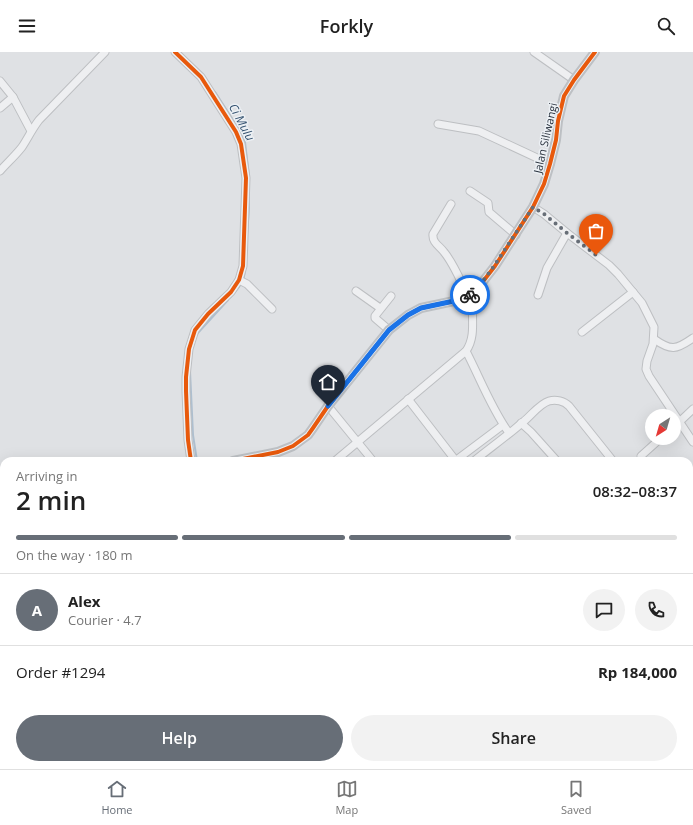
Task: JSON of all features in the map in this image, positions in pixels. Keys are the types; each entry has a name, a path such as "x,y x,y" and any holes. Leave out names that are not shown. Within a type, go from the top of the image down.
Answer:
{"street":[{"path":"0,171 20,150 31,131 43,116 106,52"},
{"path":"175,52 201,77 234,128 241,144 246,178 243,266 239,280 231,292 208,314 195,330 189,349 186,377 188,434 191,457"},
{"path":"534,52 574,80"},
{"name":"Jalan Siliwangi","path":"471,295 516,235 533,207 544,184 550,164 564,96 595,52"},
{"path":"0,81 13,97 31,131"},
{"path":"0,108 13,97"},
{"path":"438,124 479,131 550,164"},
{"path":"470,191 488,203 489,212 516,235"},
{"path":"340,457 456,361 466,351 472,340 471,295 446,253 434,242 433,239 433,234 451,204"},
{"path":"533,207 608,265 618,274 642,303 654,327 654,339 646,368 667,409"},
{"path":"538,295 547,268 567,233"},
{"path":"239,280 247,284 272,309"},
{"path":"356,291 380,308"},
{"path":"582,332 633,292"},
{"path":"272,457 301,440 313,428 328,406 389,330 408,315 421,308 454,301 471,295"},
{"path":"389,330 375,318 375,314 391,296"},
{"path":"654,339 672,348 677,348 693,338"},
{"path":"466,351 503,425 509,432"},
{"path":"408,400 453,457"},
{"path":"479,457 521,424 541,405 553,400 565,402 610,457"},
{"path":"328,406 370,457"},
{"path":"681,420 693,409"},
{"path":"521,424 531,432 553,457"},
{"path":"461,457 503,425"},
{"path":"681,430 693,442"},
{"path":"641,456 654,445"}],"waterway":[{"name":"Ci Mulu","path":"215,92 235,123 245,142 249,177"},
{"name":"Ci Mulu","path":"247,235 249,184"},
{"name":"Ci Mulu","path":"234,293 241,284 245,271"},
{"name":"Ci Mulu","path":"196,335 228,300"},
{"name":"Ci Mulu","path":"190,371 193,435 196,457"}],"cycle path":[{"path":"175,52 201,77 236,132 241,144 246,178 243,266 239,280 231,292 208,314 195,330 189,349 186,391 188,440 190,457"},
{"path":"253,457 278,452 293,446 308,435 328,406 389,330 408,315 421,308 454,301 474,293 495,266 533,207 544,184 550,164 564,96 595,52"}],"way so far":[{"path":"470,295 474,293 494,266 516,235 533,207 596,255"}],"route":[{"path":"328,406 389,330 408,315 421,308 454,301 470,295"}]}
